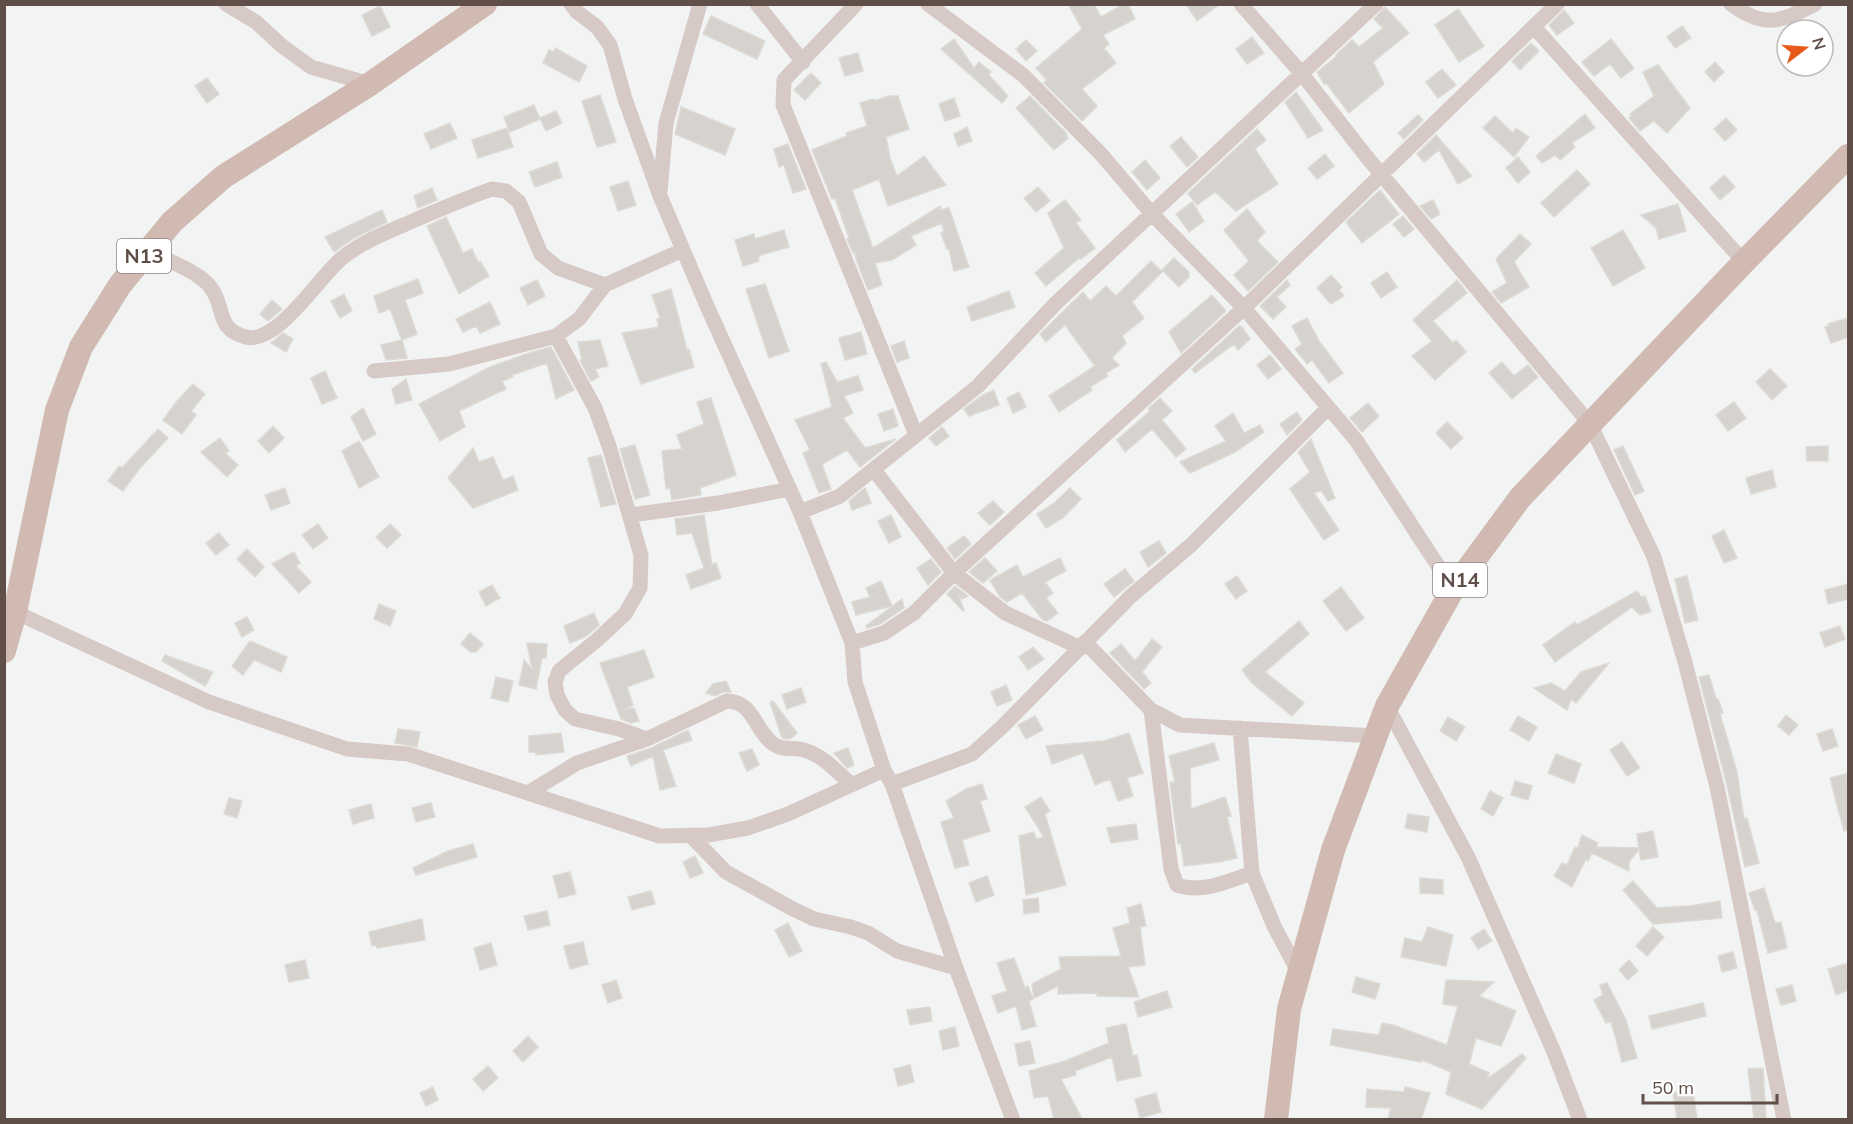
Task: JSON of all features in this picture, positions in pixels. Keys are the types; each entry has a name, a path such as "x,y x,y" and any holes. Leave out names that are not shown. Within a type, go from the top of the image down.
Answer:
{"main road":[{"name":"N13","path":"4,651 15,612 57,410 81,347 120,285 172,222 223,177 370,84 485,4"},
{"name":"N14","path":"1276,1119 1289,1009 1333,849 1387,706 1453,589 1520,498 1848,156"}],"street":[{"path":"226,4 256,22 282,46 311,67 370,84"},
{"path":"571,4 597,27 609,45 625,99 660,196 800,512 852,643 855,682 956,968 1013,1119"},
{"path":"660,196 666,123 700,4"},
{"path":"757,4 803,62"},
{"path":"856,4 784,80 783,105 916,435"},
{"path":"928,4 1023,75 1101,154 1152,214 1244,308 1356,441 1453,589"},
{"path":"1241,4 1302,74 1382,175 1590,424 1654,557 1685,662 1717,787 1784,1119"},
{"path":"800,512 840,496 978,386 1055,304 1376,4"},
{"path":"852,643 884,633 914,613 954,573 1244,308 1557,4"},
{"path":"1731,4 1750,17 1769,22 1795,14 1815,4"},
{"path":"1534,27 1744,262"},
{"path":"149,251 202,278 211,288 224,323 229,329 246,337 258,338 276,328 342,258 364,243 492,189 506,191 519,202 541,254 558,268 605,285"},
{"path":"374,370 449,364 556,336 579,319 605,285 683,250"},
{"path":"556,336 595,408 631,515 641,555 640,588 625,614 559,671 555,682 557,695 565,711 575,719 619,729 647,739"},
{"path":"15,612 209,702 347,749 408,754 660,836 708,835 748,828 788,814 851,784 888,777 972,754 1002,727 1131,596 1191,545 1328,408"},
{"path":"874,470 954,573 1005,613 1083,645 1151,710 1180,725 1376,736"},
{"path":"631,515 718,503 790,489"},
{"path":"528,793 577,763 647,739 727,701 747,707 769,741 780,749 804,749 820,756 851,784"},
{"path":"1387,706 1468,857 1554,1052 1580,1119"},
{"path":"1151,710 1171,869 1177,885 1189,890 1214,886 1252,873"},
{"path":"1240,728 1252,873 1274,926 1299,973"},
{"path":"690,835 726,872 769,897 814,919 868,933 897,951 956,968"}],"building":[{"path":"1068,4 1094,4 1101,17 1128,4 1135,19 1103,35 1109,44 1104,48 1116,63 1082,89 1097,106 1082,121 1044,83 1047,80 1036,68 1082,29"},
{"path":"1186,4 1220,4 1197,21"},
{"path":"380,6 390,27 372,36 362,15"},
{"path":"1385,7 1409,33 1373,62 1384,84 1349,113 1326,83 1324,84 1317,72 1352,40 1359,47 1383,28 1374,19"},
{"path":"1458,9 1484,46 1459,62 1435,25"},
{"path":"1564,10 1574,23 1557,35 1549,25"},
{"path":"711,16 765,41 757,59 703,34"},
{"path":"1682,26 1691,38 1675,48 1667,37"},
{"path":"1252,37 1264,53 1247,64 1236,49"},
{"path":"954,39 974,68 979,62 991,72 989,75 1008,96 1002,103 941,49"},
{"path":"1611,39 1634,68 1621,78 1610,64 1594,76 1582,62"},
{"path":"1026,40 1037,51 1026,61 1016,49"},
{"path":"1531,43 1539,51 1520,70 1512,61"},
{"path":"555,48 587,66 579,82 543,63 549,50 554,52"},
{"path":"858,53 863,71 845,76 839,58"},
{"path":"1715,62 1724,72 1714,82 1705,72"},
{"path":"1658,65 1690,108 1667,133 1654,121 1640,131 1629,118 1632,116 1630,114 1654,96 1643,72"},
{"path":"1442,69 1456,85 1438,98 1426,82"},
{"path":"811,73 821,83 805,100 794,90"},
{"path":"207,78 219,94 207,103 195,86"},
{"path":"1296,92 1323,130 1308,138 1285,102"},
{"path":"600,95 616,142 597,147 582,101"},
{"path":"898,96 909,129 886,137 890,158 897,176 924,156 946,185 888,206 879,179 852,190 873,248 940,206 941,210 949,208 969,267 954,271 949,249 941,233 944,232 942,223 911,236 916,245 892,260 875,263 882,285 868,290 855,252 853,253 847,239 849,238 835,198 832,199 812,150 847,136 846,133 867,126 860,103"},
{"path":"1030,96 1067,134 1068,138 1054,150 1016,108"},
{"path":"954,98 960,116 945,121 939,104"},
{"path":"534,105 540,119 510,132 504,117"},
{"path":"681,107 735,129 725,155 675,134"},
{"path":"556,111 562,123 546,131 540,118"},
{"path":"1585,114 1595,128 1572,143 1575,147 1560,160 1555,155 1542,163 1536,156"},
{"path":"1418,115 1423,120 1404,139 1398,133"},
{"path":"1495,116 1513,133 1516,128 1529,137 1514,157 1483,128"},
{"path":"1726,118 1737,130 1725,141 1714,129"},
{"path":"450,123 457,138 431,149 424,134"},
{"path":"967,127 972,141 958,146 954,134"},
{"path":"507,128 513,147 478,158 472,140"},
{"path":"1257,129 1266,140 1255,149 1278,184 1236,211 1215,192 1197,205 1188,193"},
{"path":"1436,135 1472,176 1458,184 1439,150 1424,162 1417,154"},
{"path":"1181,137 1198,157 1187,167 1170,146"},
{"path":"788,144 806,189 793,193 784,165 779,167 774,149"},
{"path":"1325,154 1334,166 1317,179 1308,168"},
{"path":"1518,157 1530,172 1518,183 1506,168"},
{"path":"1145,160 1160,178 1147,190 1132,172"},
{"path":"557,162 562,177 535,187 529,172"},
{"path":"1577,170 1590,184 1554,217 1541,203"},
{"path":"1724,175 1735,187 1720,200 1710,188"},
{"path":"628,181 636,205 618,211 610,187"},
{"path":"1038,187 1050,201 1036,212 1024,198"},
{"path":"432,188 437,200 418,208 414,196"},
{"path":"1380,190 1399,214 1362,243 1346,222"},
{"path":"1065,200 1081,220 1076,223 1095,248 1081,259 1079,258 1046,286 1035,273 1064,248 1048,213"},
{"path":"1433,200 1440,214 1431,219 1420,206"},
{"path":"1192,202 1204,221 1189,232 1176,214"},
{"path":"1678,204 1686,231 1659,239 1656,228 1641,215"},
{"path":"1247,209 1265,232 1257,241 1278,262 1248,291 1234,275 1249,261 1224,230"},
{"path":"382,210 387,222 354,238 334,252 325,237"},
{"path":"1403,216 1414,229 1404,237 1393,224"},
{"path":"446,217 463,253 472,249 478,262 480,261 489,276 459,294 427,226"},
{"path":"784,230 789,247 761,255 758,258 759,261 743,266 735,240 754,234 755,239"},
{"path":"1623,230 1645,268 1613,286 1591,248"},
{"path":"1520,234 1531,244 1514,262 1529,287 1501,303 1492,292 1507,283 1496,259"},
{"path":"1174,258 1189,272 1189,277 1179,287 1162,270"},
{"path":"1151,261 1162,272 1132,302 1144,318 1122,336 1126,343 1112,358 1119,365 1106,373 1108,376 1090,387 1092,390 1059,412 1049,396 1095,366 1065,325 1046,342 1040,334 1083,292 1090,301 1106,286 1116,296"},
{"path":"1387,272 1397,287 1381,298 1371,283"},
{"path":"1331,275 1342,287 1339,290 1344,296 1331,304 1317,288"},
{"path":"418,279 423,293 405,300 417,334 402,340 390,309 379,313 374,296"},
{"path":"537,280 545,296 528,305 520,288"},
{"path":"1287,280 1290,285 1277,297 1286,307 1273,319 1260,306"},
{"path":"1457,280 1467,293 1433,321 1453,343 1456,340 1466,352 1435,380 1412,356 1432,341 1413,320"},
{"path":"765,284 789,351 769,358 746,289"},
{"path":"671,289 687,350 689,349 694,367 641,384 622,333 659,327 657,319 660,318 652,295"},
{"path":"1009,291 1015,307 972,321 967,307"},
{"path":"344,294 352,311 340,318 331,301"},
{"path":"1212,295 1226,311 1181,353 1169,332"},
{"path":"272,300 282,309 268,321 260,314"},
{"path":"490,302 500,324 480,333 476,326 463,332 456,319"},
{"path":"1307,318 1319,341 1343,373 1329,383 1312,360 1307,364 1295,349 1302,344 1292,326"},
{"path":"1848,318 1848,337 1831,343 1825,327"},
{"path":"1239,326 1250,339 1238,350 1234,344 1195,373 1192,369"},
{"path":"861,332 867,354 845,360 839,338"},
{"path":"283,333 293,339 286,352 271,343"},
{"path":"402,340 407,358 386,360 381,345"},
{"path":"600,340 608,366 595,369 599,377 591,381 580,360 582,359 578,342"},
{"path":"904,341 909,358 897,362 891,346"},
{"path":"551,347 574,390 556,399 547,363 512,375 513,377 502,381 506,389 459,411 465,427 440,441 419,404 490,367"},
{"path":"1270,355 1281,369 1268,379 1257,365"},
{"path":"826,362 837,382 858,376 863,390 844,396 853,413 843,418 865,448 896,439 860,467 847,450 822,464 831,489 819,493 803,453 810,450 795,420 832,407 821,364"},
{"path":"1502,362 1514,376 1528,365 1538,377 1512,399 1489,373"},
{"path":"1770,369 1787,386 1772,400 1756,382"},
{"path":"325,371 337,398 322,404 311,378"},
{"path":"406,379 412,400 396,404 392,389"},
{"path":"193,384 205,394 191,411 196,415 182,434 163,420"},
{"path":"994,390 999,405 969,416 964,409"},
{"path":"1019,392 1026,407 1013,413 1007,398"},
{"path":"711,398 736,475 700,488 701,495 672,500 670,488 666,489 662,451 682,449 677,435 704,424 697,402"},
{"path":"1160,398 1172,411 1162,420 1186,449 1176,457 1152,429 1125,452 1117,440 1150,411 1148,409"},
{"path":"1734,402 1746,418 1728,431 1716,415"},
{"path":"1368,403 1379,416 1362,432 1350,418"},
{"path":"363,408 376,434 363,441 351,417"},
{"path":"893,409 898,426 884,431 878,414"},
{"path":"1297,412 1302,420 1287,435 1280,424"},
{"path":"1233,413 1244,433 1260,425 1264,432 1235,452 1190,473 1180,462 1226,441 1215,426"},
{"path":"1447,422 1463,438 1451,449 1436,433"},
{"path":"273,426 284,438 269,453 258,441"},
{"path":"942,427 949,436 936,446 929,438"},
{"path":"158,429 168,438 140,468 123,491 108,481 119,466 122,468"},
{"path":"220,438 229,451 225,453 238,465 227,477 201,452"},
{"path":"1311,439 1335,498 1328,501 1321,490 1314,493 1339,530 1324,540 1290,489 1310,472 1298,452"},
{"path":"359,441 379,477 359,488 342,451"},
{"path":"635,445 650,495 635,499 620,449"},
{"path":"1623,446 1644,491 1635,495 1614,450"},
{"path":"1828,446 1828,461 1807,461 1806,447"},
{"path":"473,448 479,462 493,457 503,480 513,476 518,490 473,508 448,478"},
{"path":"601,455 616,504 601,507 588,458"},
{"path":"1772,470 1776,487 1751,494 1746,478"},
{"path":"285,488 290,503 271,510 265,495"},
{"path":"865,488 871,503 852,510 849,501"},
{"path":"1070,488 1081,499 1063,518 1046,528 1037,514 1053,504"},
{"path":"993,501 1004,512 990,525 978,513"},
{"path":"704,515 712,565 716,563 721,578 691,589 686,575 704,568 692,533 677,535 675,519"},
{"path":"891,515 901,537 889,543 878,521"},
{"path":"318,524 328,538 313,549 302,535"},
{"path":"390,524 401,535 387,548 376,537"},
{"path":"1724,530 1737,558 1724,563 1712,536"},
{"path":"219,533 229,545 216,555 206,543"},
{"path":"964,536 971,544 955,559 947,548"},
{"path":"1159,541 1166,553 1148,567 1140,552"},
{"path":"247,549 264,567 255,577 237,559"},
{"path":"294,552 300,563 296,566 311,582 299,593 272,564"},
{"path":"985,558 997,571 983,583 969,572"},
{"path":"1060,558 1066,571 1045,582 1053,593 1046,598 1058,613 1047,621 1043,620 1022,593 1007,602 1000,597 990,580 1017,565 1023,577"},
{"path":"931,559 941,572 928,585 917,568"},
{"path":"1125,569 1134,581 1114,597 1104,584"},
{"path":"1237,576 1247,591 1236,599 1225,584"},
{"path":"1687,576 1698,620 1685,623 1675,579"},
{"path":"881,581 892,606 856,615 852,602 870,597 866,588"},
{"path":"1848,584 1848,599 1828,604 1825,590"},
{"path":"492,585 500,598 486,606 479,592"},
{"path":"955,586 968,596 962,599 958,594 963,611 947,594"},
{"path":"1341,587 1364,618 1346,631 1323,601"},
{"path":"1637,591 1641,597 1645,596 1651,612 1640,615 1632,607 1555,662 1543,645 1575,622 1577,625"},
{"path":"902,599 904,608 880,624 867,628 866,626"},
{"path":"379,604 396,611 390,626 374,619"},
{"path":"594,613 599,625 585,637 570,643 564,626"},
{"path":"247,617 254,630 242,637 235,623"},
{"path":"1299,621 1309,634 1265,672 1304,703 1292,716 1252,683 1242,670"},
{"path":"1840,626 1845,639 1825,647 1820,633"},
{"path":"470,633 483,644 476,652 471,652 461,644"},
{"path":"1152,639 1162,647 1142,672 1151,683 1144,689 1110,653 1121,644 1135,661"},
{"path":"250,641 287,657 281,672 254,660 243,675 232,666"},
{"path":"527,643 547,644 546,658 542,658 536,689 519,685 524,660 532,669"},
{"path":"1033,647 1044,659 1028,670 1019,657"},
{"path":"644,650 654,677 627,687 633,705 623,711 634,708 639,721 631,723 621,719 600,663"},
{"path":"165,655 213,672 205,686 162,661"},
{"path":"1609,663 1576,703 1571,699 1567,710 1534,688 1551,683 1565,691 1581,672"},
{"path":"1709,675 1723,713 1720,714 1737,772 1744,819 1747,818 1759,863 1745,867 1727,785 1699,677"},
{"path":"496,677 513,681 508,702 491,698"},
{"path":"726,681 731,692 723,692 715,696 706,693 713,684"},
{"path":"1006,685 1012,700 997,706 991,692"},
{"path":"801,688 806,702 787,709 782,695"},
{"path":"773,701 797,733 790,739 782,738 770,702"},
{"path":"1786,715 1798,725 1789,735 1778,726"},
{"path":"1035,716 1043,730 1026,739 1018,725"},
{"path":"1518,716 1537,727 1529,741 1510,730"},
{"path":"1448,717 1465,727 1456,741 1440,731"},
{"path":"398,729 420,732 417,747 395,743"},
{"path":"1832,729 1838,746 1823,751 1817,734"},
{"path":"688,730 692,740 663,750 676,786 660,790 653,756 631,766 627,756 651,748"},
{"path":"561,733 564,752 536,755 536,752 529,752 529,736"},
{"path":"1129,733 1143,773 1127,778 1133,796 1118,801 1110,779 1095,785 1083,753 1052,764 1046,746 1104,741"},
{"path":"1622,742 1640,768 1627,776 1610,750"},
{"path":"1214,743 1219,760 1190,768 1191,809 1225,797 1231,816 1227,817 1237,858 1184,866 1181,844 1178,844 1170,784 1170,782 1175,782 1169,756"},
{"path":"848,748 854,765 847,768 834,753"},
{"path":"752,749 759,765 747,771 739,753"},
{"path":"1556,754 1581,764 1574,783 1548,773"},
{"path":"1846,774 1848,830 1844,831 1830,778"},
{"path":"1515,781 1532,786 1528,800 1511,795"},
{"path":"982,784 987,799 980,801 990,831 962,840 969,865 955,868 941,822 954,818 946,801 966,789"},
{"path":"1490,791 1503,798 1493,816 1481,809"},
{"path":"1041,797 1050,811 1045,814 1066,885 1026,895 1019,836 1034,832 1036,839 1044,837 1025,807"},
{"path":"229,798 242,801 237,818 224,814"},
{"path":"431,803 435,817 416,822 412,808"},
{"path":"371,804 374,818 353,824 349,810"},
{"path":"1408,814 1429,817 1427,832 1405,828"},
{"path":"1136,824 1138,839 1111,843 1107,828"},
{"path":"1653,831 1658,857 1641,860 1639,849 1629,862 1629,871 1592,853 1588,861 1586,859 1572,887 1554,876 1562,863 1567,865 1575,847 1578,848 1582,835 1598,843 1596,847 1639,848 1637,834"},
{"path":"473,844 477,857 416,875 413,868 448,851"},
{"path":"695,856 703,873 690,878 683,862"},
{"path":"570,872 576,894 559,898 553,876"},
{"path":"987,876 994,895 976,902 969,883"},
{"path":"1420,878 1443,880 1443,894 1420,893"},
{"path":"1633,881 1657,908 1720,901 1722,918 1653,924 1623,890"},
{"path":"1764,888 1775,923 1781,922 1787,948 1768,953 1757,910 1755,910 1749,893"},
{"path":"651,891 655,904 632,910 628,897"},
{"path":"1038,898 1039,912 1024,914 1023,900"},
{"path":"1141,904 1146,926 1140,927 1145,965 1128,967 1139,997 1097,996 1097,993 1058,994 1058,986 1034,998 1032,984 1061,969 1059,957 1121,956 1113,928 1130,923 1127,908"},
{"path":"547,911 550,925 528,930 524,916"},
{"path":"422,919 425,940 377,948 376,945 372,946 369,932"},
{"path":"788,923 802,951 789,957 775,930"},
{"path":"1428,927 1453,935 1446,966 1401,957 1405,938 1422,942"},
{"path":"1653,927 1664,937 1647,956 1636,946"},
{"path":"1484,929 1492,941 1478,949 1471,938"},
{"path":"583,942 588,964 570,969 564,946"},
{"path":"491,943 497,965 480,970 474,948"},
{"path":"1733,952 1737,968 1722,972 1718,956"},
{"path":"1014,958 1025,988 1028,986 1033,999 1029,1001 1036,1026 1022,1030 1016,1006 998,1013 992,996 1007,991 997,963"},
{"path":"305,960 309,978 289,982 285,965"},
{"path":"1629,960 1638,971 1628,980 1619,970"},
{"path":"1846,964 1848,990 1836,995 1828,969"},
{"path":"1356,977 1380,984 1375,999 1352,992"},
{"path":"616,980 622,998 608,1003 602,985"},
{"path":"1446,980 1494,982 1479,996 1516,1011 1501,1046 1476,1038 1469,1064 1489,1073 1487,1079 1522,1054 1526,1058 1482,1109 1446,1094 1451,1072 1422,1060 1421,1062 1330,1045 1333,1029 1379,1035 1382,1023 1447,1045 1458,1006 1443,1004"},
{"path":"1607,983 1626,1020 1637,1058 1622,1062 1611,1021 1606,1023 1594,1000 1603,995 1600,985"},
{"path":"1792,985 1796,1001 1781,1005 1776,989"},
{"path":"1167,991 1172,1007 1138,1017 1134,1002"},
{"path":"1703,1003 1706,1016 1652,1029 1649,1016"},
{"path":"930,1007 932,1021 910,1025 907,1010"},
{"path":"1126,1024 1133,1056 1137,1055 1141,1076 1117,1081 1112,1057 1075,1071 1076,1075 1061,1079 1082,1119 1054,1119 1048,1096 1034,1098 1029,1071 1065,1061 1109,1043 1106,1028"},
{"path":"955,1027 959,1046 943,1050 939,1031"},
{"path":"528,1036 538,1047 523,1062 513,1051"},
{"path":"1030,1041 1035,1063 1019,1066 1015,1044"},
{"path":"910,1065 914,1082 898,1086 894,1069"},
{"path":"488,1066 498,1078 483,1091 473,1079"},
{"path":"1763,1068 1766,1119 1754,1119 1748,1069"},
{"path":"433,1087 438,1100 426,1106 420,1093"},
{"path":"1405,1087 1430,1093 1421,1119 1388,1119 1391,1108 1366,1107 1367,1089 1404,1092"},
{"path":"1693,1090 1697,1119 1677,1119 1673,1093"},
{"path":"1156,1093 1161,1112 1140,1118 1135,1099"}]}
